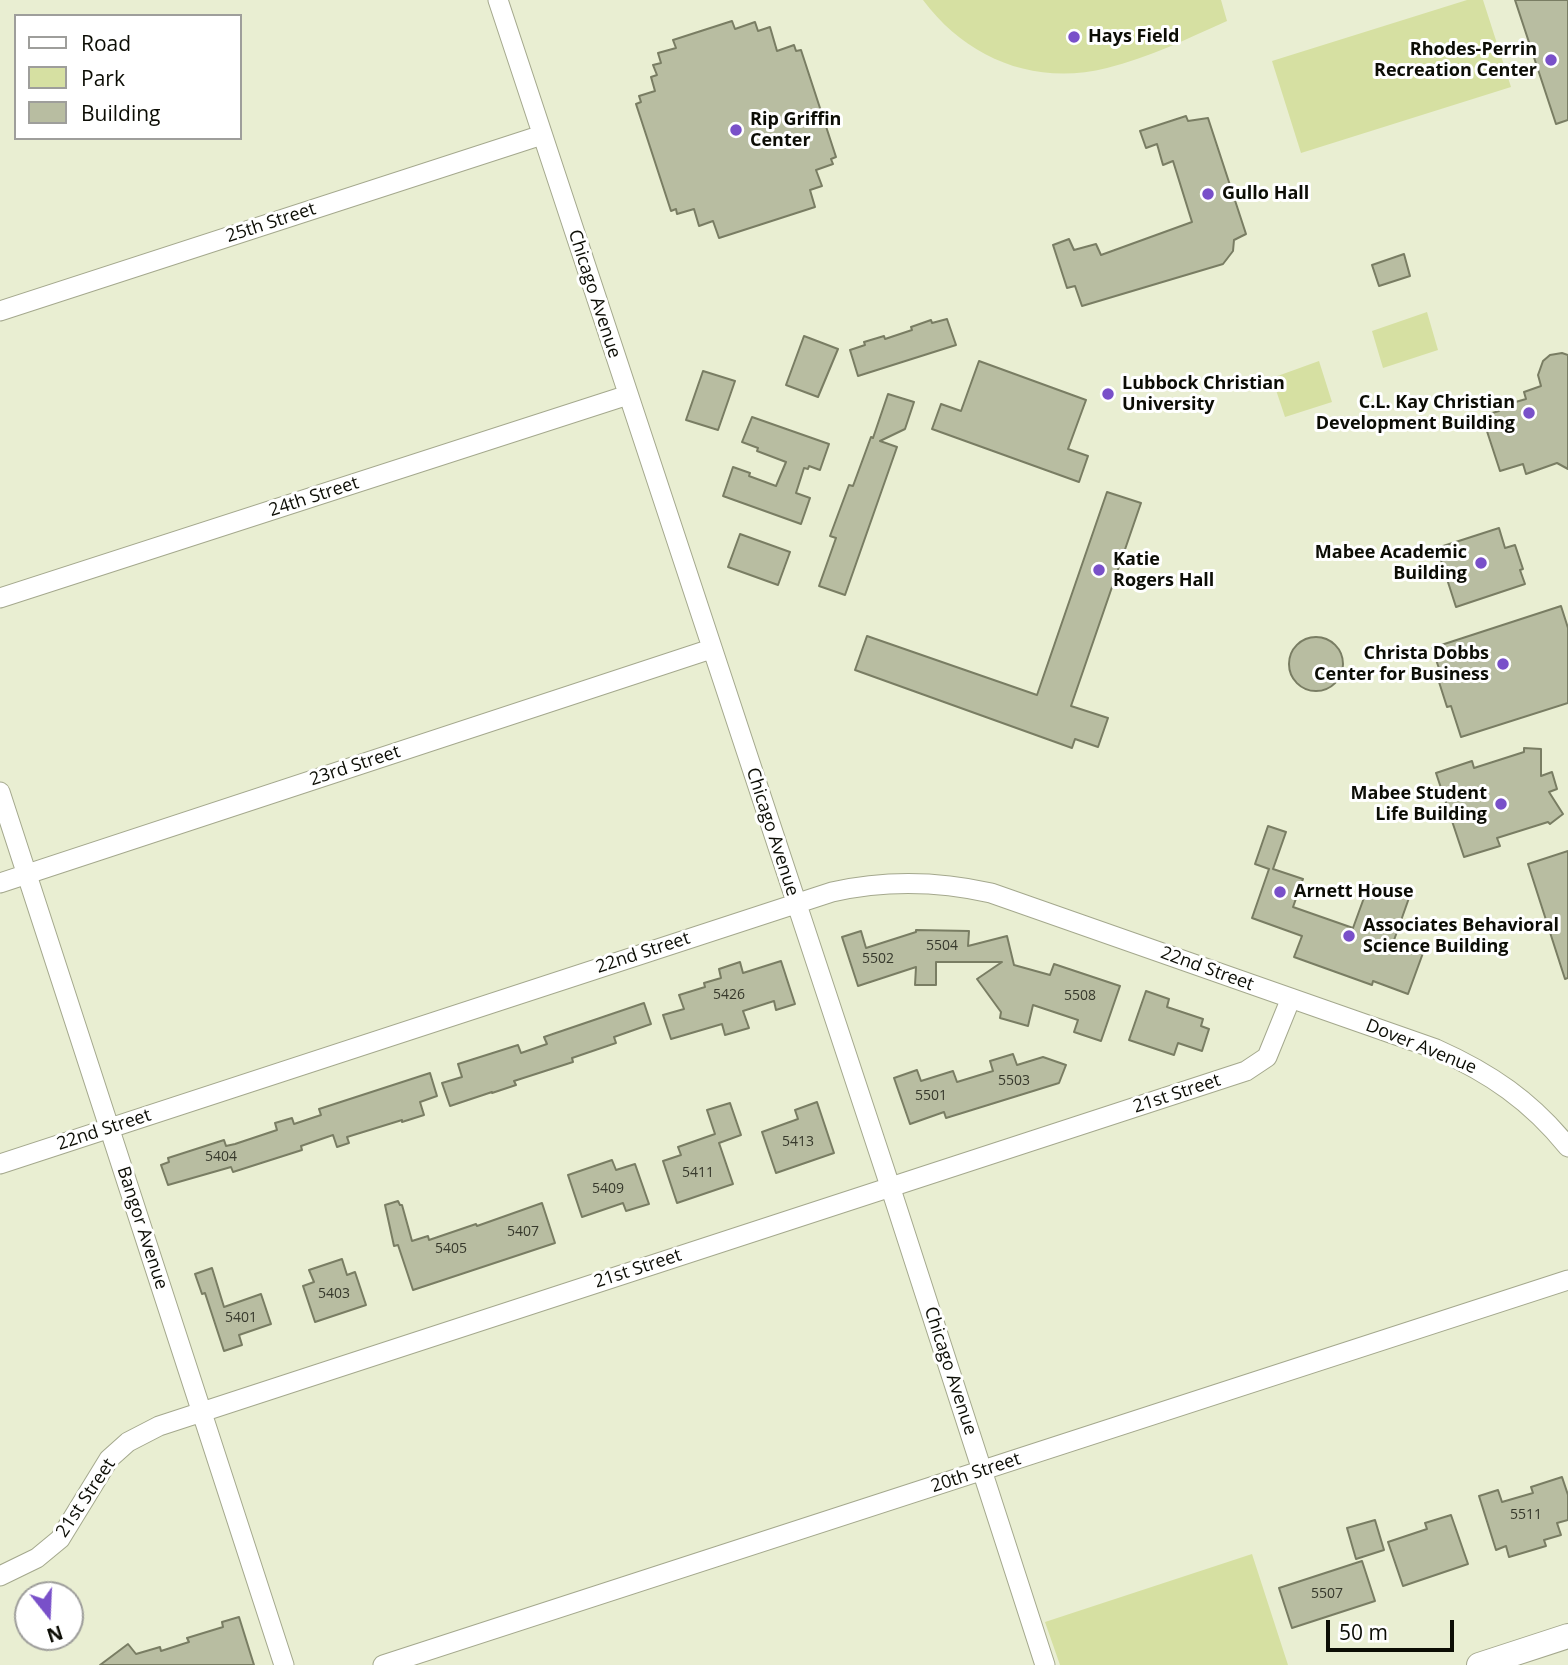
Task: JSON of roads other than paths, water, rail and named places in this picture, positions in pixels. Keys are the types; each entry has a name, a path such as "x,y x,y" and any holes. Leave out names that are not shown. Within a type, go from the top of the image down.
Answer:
{"main road":[{"path":"1479,1665 1568,1636"}],"street":[{"name":"Chicago Avenue","path":"498,0 890,1186 1045,1665"},
{"name":"25th Street","path":"0,311 542,135"},
{"name":"24th Street","path":"0,598 628,395"},
{"name":"23rd Street","path":"0,883 711,649"},
{"name":"Bangor Avenue","path":"0,792 284,1665"},
{"name":"22nd Street","path":"0,1164 832,892 876,884 925,883 970,888 1010,899 1291,999"},
{"name":"Dover Avenue","path":"1291,999 1457,1059 1509,1088 1544,1119 1568,1147"},
{"name":"21st Street","path":"0,1576 37,1558 60,1539 108,1460 128,1442 159,1426 1246,1071 1267,1057 1291,999"},
{"name":"20th Street","path":"383,1665 1568,1280"}],"place":[{"name":"Hays Field","path":"1074,37"},
{"name":"Rhodes-Perrin Recreation Center","path":"1551,60"},
{"name":"Rip Griffin Center","path":"736,130"},
{"name":"Gullo Hall","path":"1208,194"},
{"name":"Lubbock Christian University","path":"1108,394"},
{"name":"C.L. Kay Christian Development Building","path":"1529,413"},
{"name":"Mabee Academic Building","path":"1481,563"},
{"name":"Katie Rogers Hall","path":"1099,570"},
{"name":"Christa Dobbs Center for Business","path":"1503,664"},
{"name":"Mabee Student Life Building","path":"1501,804"},
{"name":"Arnett House","path":"1280,892"},
{"name":"Associates Behavioral Science Building","path":"1349,936"}]}
